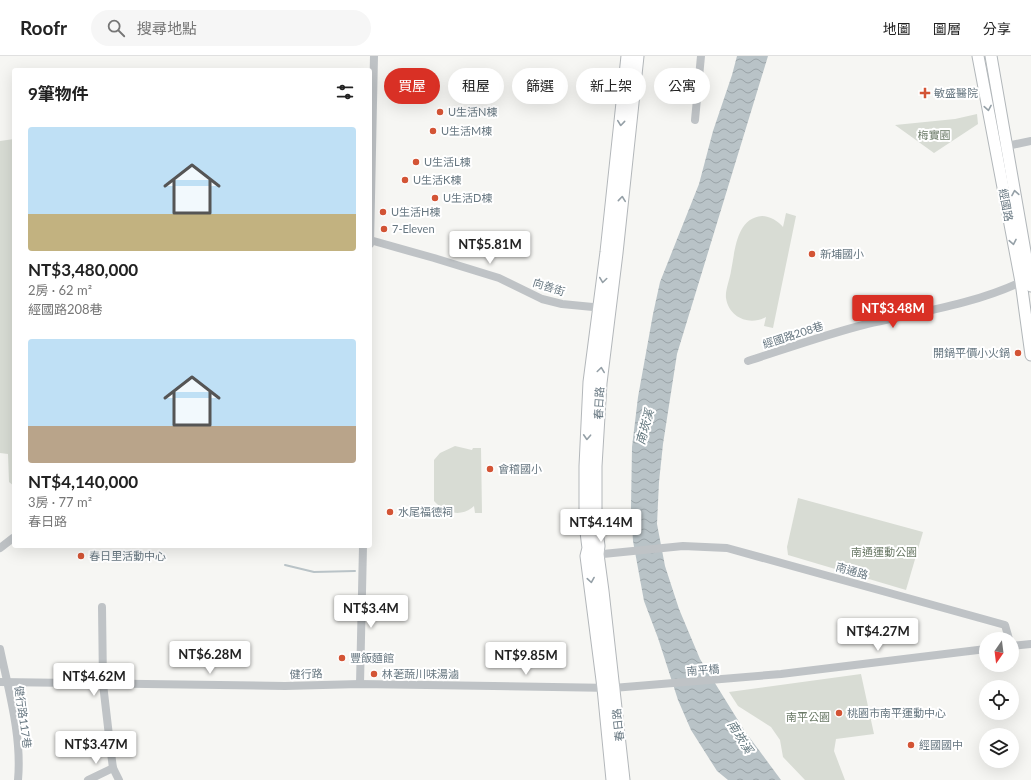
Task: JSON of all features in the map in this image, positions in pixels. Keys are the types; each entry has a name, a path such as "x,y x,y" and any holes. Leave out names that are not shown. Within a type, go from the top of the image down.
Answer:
{"main road":[{"name":"春日路","path":"617,774 615,749 615,687 592,555 595,523 595,466 607,252 628,56"},
{"name":"春日路","path":"605,308 632,111 637,56"}],"street":[{"path":"372,148 374,56"},
{"path":"695,120 701,56"},
{"name":"經國路","path":"978,56 995,148 1028,281"},
{"name":"經國路","path":"990,56 1007,146 1028,281 1031,355"},
{"path":"995,148 1031,141"},
{"name":"向善街","path":"372,241 498,278 542,299 562,304 605,308"},
{"name":"經國路208巷","path":"748,361 834,333 965,302 1028,281"},
{"path":"0,548 12,539"},
{"name":"南通路","path":"592,555 677,546 727,548 1005,625 1007,632"},
{"path":"360,684 363,548"},
{"path":"102,607 103,684 113,768 119,780"},
{"path":"1019,645 1031,644"},
{"name":"健行路117巷","path":"0,650 4,682 15,720 18,746 18,780"},
{"name":"南平橋","path":"615,687 781,674 979,650"},
{"name":"健行路","path":"4,682 285,686 360,684 615,687"},
{"path":"88,780 113,768"}],"green space":[{"name":"梅實園","path":"977,114 978,124 934,153 895,125 955,119"},
{"path":"12,139 12,484 9,482 8,454 0,453 0,141"},
{"path":"786,213 796,216 773,328 764,326 766,317 753,321 736,315 731,311 728,305 726,292 738,237 742,229 753,218 762,216 774,219 783,227"},
{"path":"455,446 472,450 473,448 481,448 482,513 475,513 474,506 469,510 459,513 448,511 443,509 434,501 434,460 440,453"},
{"name":"南通運動公園","path":"798,498 923,532 906,590 788,555 787,547"},
{"name":"南平公園","path":"861,674 874,734 836,739 834,751 845,780 805,780 783,757 780,740 771,727 738,706 729,692"}],"water":[{"name":"南崁溪","path":"737,56 768,56 677,354 663,444 657,524 665,566 679,609 700,659 744,730 781,780 728,780 717,771 691,730 678,700 658,638 644,601 633,541 631,508 632,447 638,397 653,314 660,282 699,184 713,131"}],"waterway":[{"path":"285,565 314,572 355,571"}],"place":[{"name":"敏盛醫院","path":"925,93"},
{"name":"U生活N棟","path":"440,112"},
{"name":"U生活M棟","path":"433,131"},
{"name":"U生活L棟","path":"416,162"},
{"name":"U生活K棟","path":"405,180"},
{"name":"U生活D棟","path":"435,198"},
{"name":"U生活H棟","path":"383,212"},
{"name":"7-Eleven","path":"384,229"},
{"name":"新埔國小","path":"812,254"},
{"name":"開鍋平價小火鍋","path":"1018,353"},
{"name":"會稽國小","path":"490,469"},
{"name":"水尾福德祠","path":"390,512"},
{"name":"春日里活動中心","path":"81,556"},
{"name":"豐飯麵館","path":"342,658"},
{"name":"林荖蔬川味湯滷","path":"374,674"},
{"name":"桃園市南平運動中心","path":"839,713"},
{"name":"經國國中","path":"911,745"}]}
